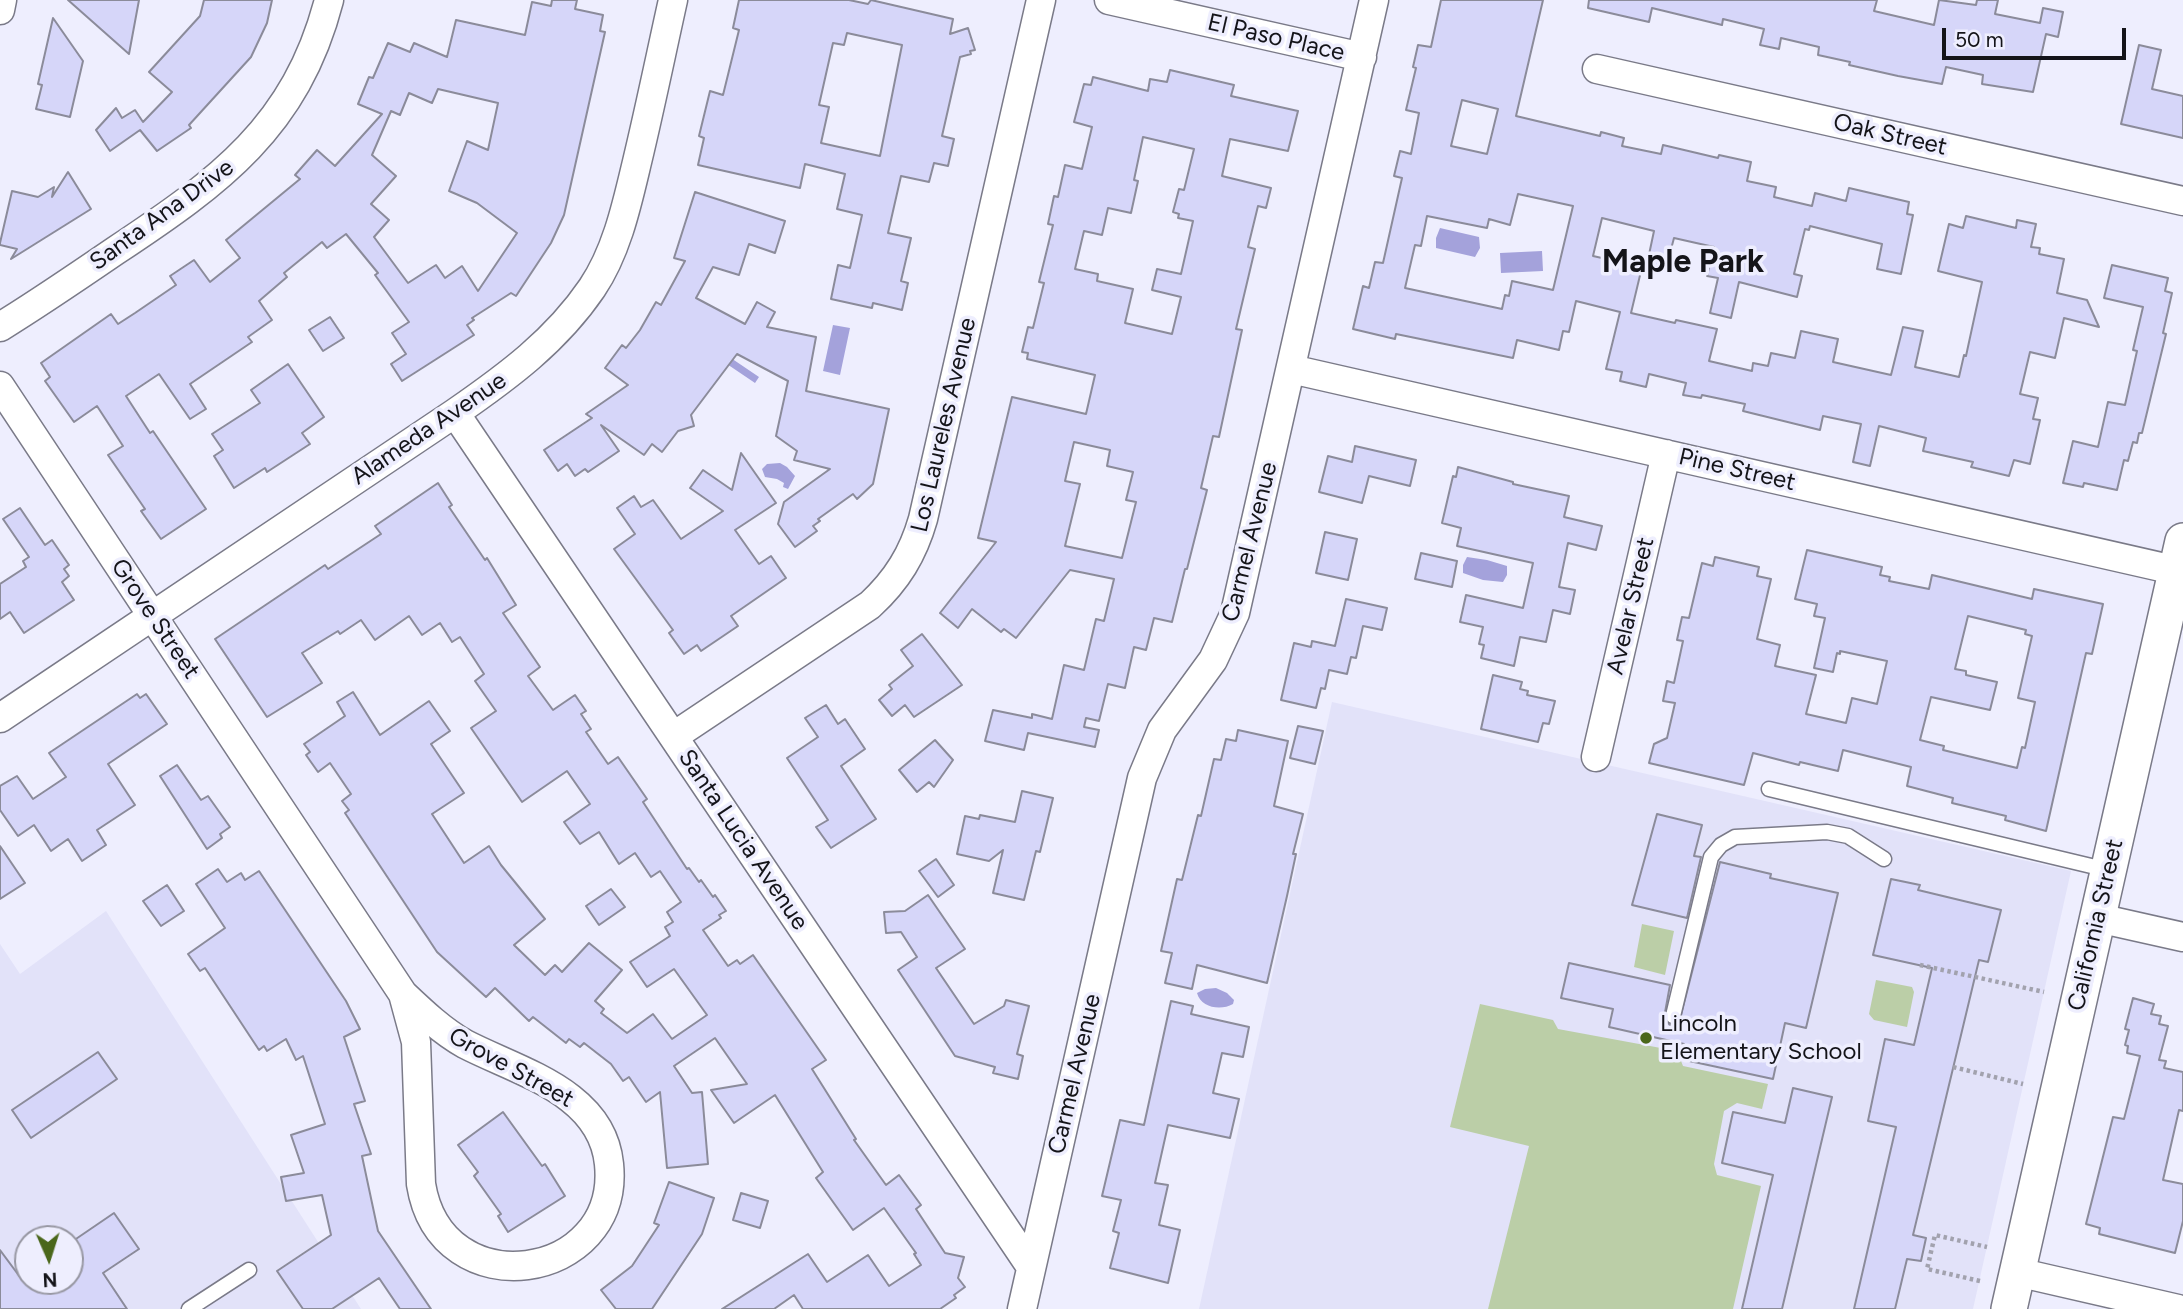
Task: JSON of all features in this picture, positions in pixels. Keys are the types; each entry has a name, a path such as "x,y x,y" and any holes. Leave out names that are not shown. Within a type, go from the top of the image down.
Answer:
{"street":[{"path":"0,10 2,0"},
{"name":"Santa Ana Drive","path":"0,327 183,205 238,160 262,133 299,79 311,55 329,0"},
{"name":"Alameda Avenue","path":"0,718 455,413 516,370 548,341 587,295 609,258 629,195 673,0"},
{"name":"Los Laureles Avenue","path":"674,736 870,605 893,581 909,558 923,519 1041,0"},
{"name":"El Paso Place","path":"1109,0 1362,57"},
{"name":"Carmel Avenue","path":"1023,1309 1142,778 1162,730 1213,660 1235,613 1374,0"},
{"name":"Oak Street","path":"1597,69 2183,201"},
{"name":"Pine Street","path":"1291,369 1666,454 2181,562"},
{"name":"Grove Street","path":"0,386 403,994 440,1027 464,1043 568,1096 586,1111 602,1135 609,1165 606,1200 599,1219 586,1237 567,1252 548,1262 526,1267 502,1268 481,1264 464,1256 437,1230 426,1210 421,1184 419,1070 416,1042 403,994"},
{"name":"Santa Lucia Avenue","path":"455,413 1031,1267"},
{"name":"Avelar Street","path":"1596,757 1666,454"},
{"name":"California Street","path":"2009,1309 2181,562"},
{"path":"2098,918 2183,937"},
{"path":"419,1070 421,1058 433,1047 451,1041 464,1043"},
{"path":"2017,1272 2178,1309"}],"lane":[{"path":"1769,789 2109,870"},
{"path":"1673,1016 1711,857 1721,845 1735,837 1827,832 1848,836 1884,859"},
{"path":"189,1309 249,1270"}],"path":[{"path":"1920,965 2044,992"},
{"path":"1953,1067 2023,1084"},
{"path":"1980,1281 1927,1269 1935,1236 1987,1247"}],"shaded area":[{"name":"Lincoln Elementary School","path":"1332,702 2071,871 1973,1309 1199,1309"},
{"path":"106,911 361,1309 0,1309 0,944 20,974"}],"green space":[{"path":"1642,924 1674,931 1665,975 1634,967"},
{"path":"1876,980 1912,987 1914,992 1907,1027 1874,1020 1869,1014"},
{"path":"1480,1004 1553,1020 1558,1029 1677,1051 1683,1066 1768,1084 1762,1109 1737,1103 1724,1111 1714,1164 1717,1175 1761,1186 1733,1309 1488,1309 1529,1146 1450,1127"}],"water":[{"path":"1440,228 1479,237 1480,248 1475,257 1436,248"},
{"path":"1542,251 1543,271 1501,273 1500,253"},
{"path":"833,325 850,328 840,375 823,371"},
{"path":"725,354 759,377 755,383 721,360"},
{"path":"780,463 795,476 788,489 777,479 765,477 762,469 767,464"},
{"path":"1467,557 1507,566 1507,575 1503,582 1483,580 1463,573"},
{"path":"1216,988 1227,993 1234,1000 1233,1004 1212,1007 1199,998 1197,993"}],"building":[{"path":"68,0 139,0 129,54"},
{"path":"204,0 272,0 267,23 251,57 189,125 191,128 157,151 140,130 110,151 96,130 116,108 122,118 135,110 143,122 172,92 149,72 200,16"},
{"path":"552,0 577,0 575,9 603,15 600,31 605,32 564,215 551,243 516,296 511,293 472,318 474,320 467,325 474,335 402,381 391,364 406,354 392,333 409,322 375,275 378,273 346,234 327,248 322,242 284,273 287,277 259,301 272,320 248,337 252,342 190,384 206,409 190,419 159,374 126,396 206,509 161,539 141,511 145,509 108,455 123,446 97,406 74,422 45,381 50,377 41,363 111,314 118,324 135,313 176,285 170,276 194,260 210,282 240,258 226,240 300,179 295,175 317,150 335,166 382,114 358,104 388,43 410,52 414,43 447,57 456,20 525,35 532,2 551,6","holes":["438,89 498,103 488,150 467,141 449,191 477,203 517,233 478,291 462,266 445,278 436,265 408,283 374,237 389,220 371,204 396,176 372,155 391,111 400,115 409,93 432,103"]},
{"path":"739,0 849,0 868,4 871,0 953,19 950,34 968,28 975,50 960,57 942,136 954,139 948,166 934,163 929,182 901,176 888,233 911,238 901,281 908,283 902,310 873,303 872,308 831,299 838,265 850,268 862,215 837,209 845,174 805,164 800,188 698,165 704,138 699,136 710,91 723,95 739,30 733,28","holes":["847,33 902,45 880,156 821,143 829,107 819,105 833,43 844,45"]},
{"path":"1441,0 1543,0 1516,116 1600,136 1601,132 1624,138 1622,146 1661,154 1663,145 1718,158 1719,155 1751,162 1747,181 1776,187 1774,197 1812,206 1815,193 1846,201 1849,188 1909,202 1907,214 1913,215 1901,274 1877,269 1882,244 1810,226 1809,230 1805,229 1794,274 1802,276 1797,297 1739,282 1731,318 1710,313 1718,278 1707,276 1714,247 1674,238 1666,268 1647,264 1654,231 1602,218 1593,256 1642,267 1631,313 1717,329 1709,361 1752,371 1753,363 1768,366 1771,353 1795,358 1801,331 1838,339 1833,362 1891,375 1903,327 1923,331 1915,367 1959,377 1982,282 1938,271 1949,224 1963,228 1966,216 2016,228 2017,220 2036,224 2031,247 2040,248 2039,254 2064,259 2057,293 2087,300 2099,327 2064,318 2055,358 2030,352 2020,394 2038,398 2033,419 2040,420 2030,464 2014,460 2009,476 1971,467 1973,462 1923,451 1926,438 1879,426 1870,466 1853,462 1861,424 1823,416 1820,430 1743,411 1745,404 1702,395 1701,398 1683,395 1686,383 1649,374 1646,387 1620,381 1622,372 1606,369 1620,312 1576,301 1569,332 1563,331 1559,350 1517,340 1513,358 1396,334 1395,339 1353,329 1363,286 1369,288 1375,262 1383,263 1402,178 1394,176 1400,151 1411,154 1419,113 1406,110 1416,68 1413,67 1418,45 1431,47","holes":["1462,100 1498,109 1487,154 1451,146","1518,194 1573,206 1553,290 1512,281 1509,296 1505,295 1502,309 1405,288 1415,245 1421,246 1427,216 1487,228 1489,219 1510,225"]},
{"path":"1589,0 1877,0 1874,11 1934,25 1939,0 1976,5 1977,0 1998,0 1995,14 2040,23 2043,8 2063,12 2058,37 2046,34 2033,92 1982,84 1983,75 1946,67 1942,84 1898,76 1818,55 1819,47 1781,38 1779,49 1760,45 1764,29 1723,19 1722,25 1652,8 1649,22 1588,8"},
{"path":"53,18 83,61 70,117 36,109 42,85 38,84"},
{"path":"2139,45 2161,50 2152,89 2183,96 2183,138 2121,124"},
{"path":"1170,70 1234,85 1231,96 1298,111 1288,151 1230,139 1222,176 1271,188 1266,208 1258,206 1248,247 1255,249 1236,329 1242,330 1219,437 1213,436 1201,488 1207,490 1187,569 1172,622 1154,618 1146,650 1134,647 1125,688 1108,684 1099,721 1086,718 1084,727 1099,730 1095,747 1028,733 1024,750 985,741 993,710 1052,719 1064,665 1084,670 1096,619 1104,621 1114,579 1070,570 1016,638 1004,629 1001,632 972,609 958,628 940,613 996,542 978,538 1012,397 1086,414 1095,375 1027,359 1028,353 1022,352 1028,327 1033,328 1044,283 1039,282 1053,225 1048,224 1054,196 1058,197 1065,165 1082,169 1092,127 1074,122 1084,84 1091,85 1093,77 1148,91 1150,79 1167,82","holes":["1143,137 1194,149 1184,190 1179,189 1173,212 1179,214 1178,218 1193,221 1181,274 1157,269 1152,290 1181,297 1172,334 1125,323 1133,289 1097,281 1098,274 1075,269 1084,231 1102,235 1108,208 1131,213 1138,181 1134,180","1074,442 1110,450 1107,466 1133,472 1126,500 1136,502 1122,558 1065,546 1080,484 1065,481"]},
{"path":"68,172 91,209 11,259 17,249 0,243 12,191 38,197 54,187 52,197"},
{"path":"695,192 785,221 775,253 749,244 739,275 713,267 696,298 745,324 757,302 775,312 767,327 816,337 806,391 889,409 873,484 857,499 853,494 818,519 820,521 813,526 817,531 795,547 778,524 784,502 830,469 794,460 797,451 776,436 788,381 737,354 691,415 694,426 678,431 662,452 652,444 644,455 601,425 619,451 588,472 585,469 575,476 567,464 558,471 544,450 592,418 586,414 628,385 605,368 622,345 626,348 640,330 656,302 661,305 685,261 674,258"},
{"path":"2112,265 2168,278 2165,291 2172,293 2163,333 2166,334 2142,433 2139,433 2137,443 2133,442 2128,461 2124,460 2117,490 2084,483 2083,487 2063,483 2073,441 2098,447 2108,402 2125,405 2143,307 2104,298"},
{"path":"330,317 344,338 323,351 309,330"},
{"path":"288,364 324,417 302,433 310,444 267,472 265,468 234,488 214,456 223,450 212,434 260,403 251,390"},
{"path":"1355,446 1416,460 1410,486 1369,476 1362,503 1319,492 1328,456 1352,462"},
{"path":"741,453 776,503 735,530 759,564 771,556 786,578 731,616 738,626 701,651 697,645 684,654 669,633 673,630 614,549 635,534 617,508 634,496 641,507 653,500 681,539 723,511 690,488 703,470 732,490"},
{"path":"1458,467 1513,484 1569,496 1564,517 1602,526 1596,550 1568,543 1559,587 1575,590 1570,614 1553,610 1546,642 1520,637 1514,666 1481,658 1484,645 1479,644 1483,627 1460,622 1466,595 1523,608 1533,563 1457,546 1461,528 1442,523 1453,476 1456,477"},
{"path":"438,483 452,505 449,507 485,560 487,558 516,605 503,613 540,667 528,676 553,710 575,695 586,711 581,714 591,729 586,732 608,764 618,757 647,799 643,802 687,869 689,868 699,882 701,880 713,897 715,895 726,911 719,915 721,918 703,930 728,966 737,960 740,964 753,955 826,1060 812,1069 856,1139 854,1140 886,1185 899,1175 921,1205 916,1209 945,1253 964,1257 958,1278 965,1287 954,1295 956,1298 940,1309 803,1309 794,1295 774,1309 722,1309 808,1254 827,1282 868,1255 889,1286 921,1265 914,1254 916,1253 884,1208 853,1230 816,1178 823,1172 775,1095 734,1123 711,1090 747,1084 715,1038 674,1066 692,1093 702,1092 708,1164 667,1168 660,1092 646,1102 629,1077 623,1081 611,1064 584,1043 580,1047 569,1039 566,1043 533,1017 529,1021 495,988 486,997 437,952 345,813 349,810 342,801 351,794 330,763 318,772 306,755 310,752 304,744 345,716 337,702 353,692 380,735 429,701 450,731 431,744 464,793 432,814 464,863 489,846 545,919 514,945 545,975 555,965 562,972 589,943 622,970 595,1001 604,1009 601,1013 627,1033 653,1014 672,1039 707,1015 674,969 647,987 630,962 670,936 665,927 673,922 667,912 681,902 660,871 651,877 635,853 619,864 599,832 580,844 564,822 590,804 567,771 522,802 471,728 496,711 475,681 484,674 460,637 452,642 440,623 422,635 409,616 375,640 361,620 302,653 322,683 267,717 215,639 325,565 328,569 381,534 375,526"},
{"path":"20,508 45,545 52,540 69,565 64,569 69,576 62,582 74,600 24,633 10,612 0,619 0,584 26,567 23,561 29,557 3,519"},
{"path":"1325,532 1357,539 1348,580 1316,573"},
{"path":"1807,550 1882,567 1880,575 1890,577 1889,581 1929,589 1932,575 2032,599 2034,589 2103,604 2092,654 2086,653 2046,831 2005,820 2006,816 1952,803 1953,798 1907,786 1911,767 1843,750 1838,771 1800,762 1799,765 1753,753 1744,785 1649,763 1654,744 1667,738 1675,703 1663,701 1667,681 1674,683 1683,641 1677,640 1682,617 1689,618 1702,563 1713,566 1715,557 1759,567 1757,576 1771,579 1757,639 1780,645 1775,666 1816,675 1806,714 1846,723 1852,698 1877,704 1887,661 1840,651 1840,654 1837,653 1833,672 1814,668 1825,618 1814,616 1817,604 1795,599","holes":["1968,616 2026,630 2025,634 2032,636 2018,698 2035,702 2025,748 2022,747 2017,768 1943,750 1944,746 1920,740 1931,697 1990,710 1997,682 1966,675 1966,671 1955,669"]},
{"path":"1421,553 1457,561 1452,587 1415,579"},
{"path":"1346,599 1387,608 1382,630 1363,626 1356,658 1351,657 1347,674 1329,670 1325,689 1321,688 1316,708 1281,700 1294,643 1311,647 1312,641 1335,646"},
{"path":"922,634 962,685 914,717 905,705 892,716 879,700 892,689 889,685 913,666 901,650"},
{"path":"1493,675 1522,682 1520,689 1528,691 1527,695 1555,701 1549,724 1543,723 1538,742 1481,729"},
{"path":"137,694 140,698 146,694 167,724 108,764 135,805 97,830 106,845 82,861 68,839 51,851 34,825 18,836 0,810 0,786 17,776 33,799 66,777 49,753"},
{"path":"826,705 838,724 845,719 865,749 841,766 876,819 831,848 816,827 828,820 787,758 818,737 805,718"},
{"path":"1298,726 1323,731 1315,764 1290,758"},
{"path":"1238,730 1288,741 1274,806 1303,814 1267,983 1197,965 1192,989 1165,983 1172,953 1161,951 1177,879 1182,880 1214,759 1221,760 1226,739 1236,741"},
{"path":"935,740 953,760 934,787 929,782 917,792 899,770"},
{"path":"177,765 201,800 208,796 230,827 220,834 222,838 207,849 160,776"},
{"path":"1022,791 1053,798 1040,852 1036,851 1024,900 993,893 1003,850 989,861 957,854 965,816 979,819 980,815 1015,822"},
{"path":"1657,814 1702,825 1694,856 1701,857 1687,918 1632,905"},
{"path":"0,846 25,883 0,899"},
{"path":"936,859 954,885 938,897 919,871"},
{"path":"1720,862 1771,874 1770,878 1838,893 1806,1028 1785,1023 1773,1079 1680,1059 1684,1044 1609,1027 1613,1009 1561,998 1569,963 1670,985 1664,1018 1670,1025 1679,1023"},
{"path":"218,869 227,882 241,873 245,880 259,871 346,1001 360,1029 344,1037 365,1101 354,1104 371,1154 362,1156 378,1231 431,1309 400,1309 379,1278 332,1309 303,1309 277,1271 331,1235 322,1195 286,1201 281,1177 304,1173 291,1135 325,1124 303,1056 296,1060 286,1039 267,1051 264,1046 259,1050 205,968 200,971 188,954 225,928 196,884"},
{"path":"1891,879 1920,885 1918,890 2001,910 1988,962 1979,960 1913,1235 1926,1238 1921,1261 1907,1259 1895,1309 1854,1309 1896,1127 1868,1121 1885,1039 1914,1045 1932,968 1873,955"},
{"path":"167,885 184,911 161,926 143,901"},
{"path":"611,889 625,907 599,925 586,906"},
{"path":"928,895 965,949 936,968 974,1024 1004,1006 1006,1000 1029,1006 1017,1054 1023,1056 1018,1079 993,1073 995,1067 955,1056 898,970 917,957 901,932 886,933 884,912 905,911"},
{"path":"2133,998 2154,1004 2151,1014 2161,1016 2159,1024 2168,1026 2159,1060 2166,1061 2164,1068 2183,1072 2183,1111 2179,1110 2163,1180 2183,1184 2183,1221 2175,1253 2099,1234 2100,1228 2086,1224 2113,1117 2124,1119 2140,1056 2127,1053 2128,1046 2125,1045 2129,1030 2125,1029"},
{"path":"1171,1001 1193,1006 1191,1014 1249,1027 1243,1057 1222,1053 1213,1093 1239,1099 1230,1138 1168,1125 1155,1183 1168,1185 1159,1225 1180,1230 1168,1283 1110,1268 1119,1233 1113,1231 1121,1200 1102,1196 1120,1120 1144,1125"},
{"path":"98,1052 117,1079 31,1138 12,1110"},
{"path":"1793,1088 1832,1097 1782,1309 1742,1309 1773,1175 1722,1163 1733,1112 1785,1123"},
{"path":"503,1112 542,1166 545,1164 565,1196 508,1232 498,1216 501,1214 474,1176 478,1172 458,1145"},
{"path":"669,1182 714,1198 702,1234 652,1309 616,1309 601,1290 632,1266 659,1225 654,1223"},
{"path":"741,1193 768,1201 760,1228 733,1220"},
{"path":"114,1213 139,1249 103,1273 127,1309 0,1309 0,1250 14,1269 14,1295 84,1295 84,1233"}],"place":[{"name":"Lincoln Elementary School","path":"1646,1038"}],"district":[{"name":"Maple Park","path":"1683,263"}]}
